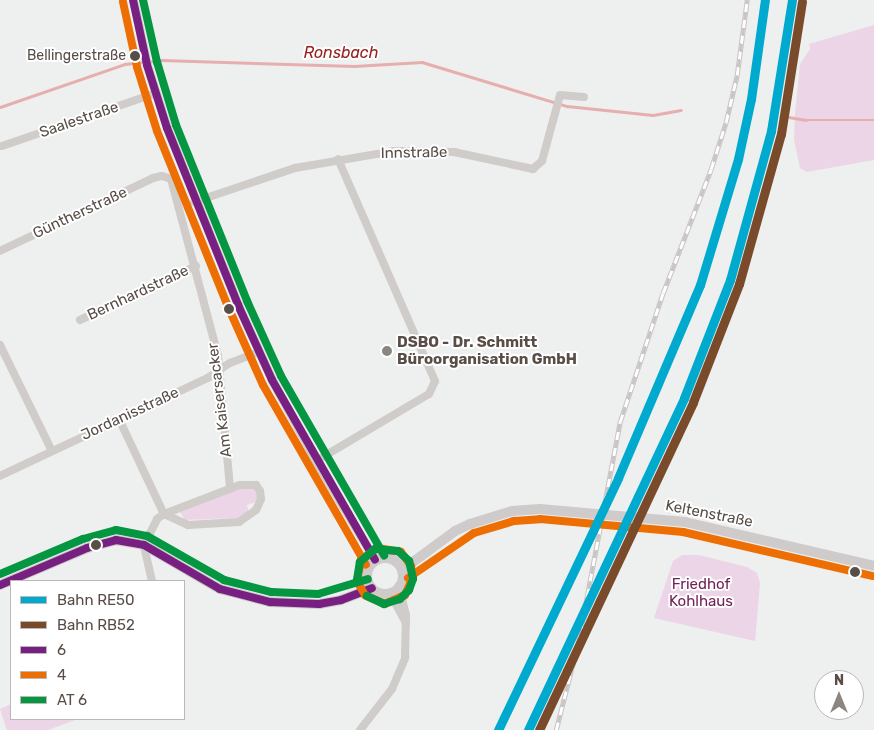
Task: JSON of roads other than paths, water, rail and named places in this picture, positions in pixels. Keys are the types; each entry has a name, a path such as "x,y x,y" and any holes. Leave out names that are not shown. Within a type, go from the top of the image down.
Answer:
{"main road":[{"name":"Keltenstraße","path":"402,570 455,531 470,524 506,513 540,509 686,522 874,566"},
{"path":"12,580 104,542 126,541 144,545 210,585 270,602 319,604 341,600 372,588"},
{"path":"391,559 402,570 399,586 390,593 380,593 372,588 367,576 376,560 391,559"}],"street":[{"path":"133,0 156,93 194,202 258,352 316,461 376,560"},
{"name":"Saalestraße","path":"2,146 156,93"},
{"name":"Innstraße","path":"194,202 295,168 338,159 394,151 432,150 533,169 542,161 560,95 584,97"},
{"path":"316,461 429,394 435,381 338,159"},
{"name":"Güntherstraße","path":"0,251 160,176"},
{"name":"Am Kaisersacker","path":"160,176 171,179 176,191 218,356 230,488"},
{"name":"Bernhardstraße","path":"80,320 196,266"},
{"path":"0,345 52,451"},
{"name":"Jordanisstraße","path":"0,476 219,370 230,362 258,352"},
{"path":"119,419 164,514 188,525 239,522 256,510 261,500 260,491 253,484 230,488 164,514 149,530 144,545 152,580"},
{"path":"360,730 388,695 402,670 407,646 406,623 399,586"},
{"path":"390,593 406,623"}],"waterway":[{"name":"Ronsbach","path":"0,107 125,64 162,60 354,66 422,62 567,106 653,115 681,110"},
{"name":"Ronsbach","path":"783,116 806,120 874,120"}],"railway":[{"path":"556,730 578,644 620,422 663,293 711,169 726,122 737,75 747,0"}],"rail line":[{"name":"RE50","path":"498,730 618,478 700,285 738,159 751,99 765,0"},
{"name":"RE50","path":"528,730 684,398 730,280 771,131 792,0"},
{"name":"RB52","path":"539,730 693,402 739,284 781,134 802,2"}],"place":[{"name":"Bellingerstraße","path":"135,56"},
{"name":"DSBO - Dr. Schmitt Büroorganisation GmbH","path":"387,351"}],"park label":[{"name":"Friedhof Kohlhaus","path":"701,592"}]}
